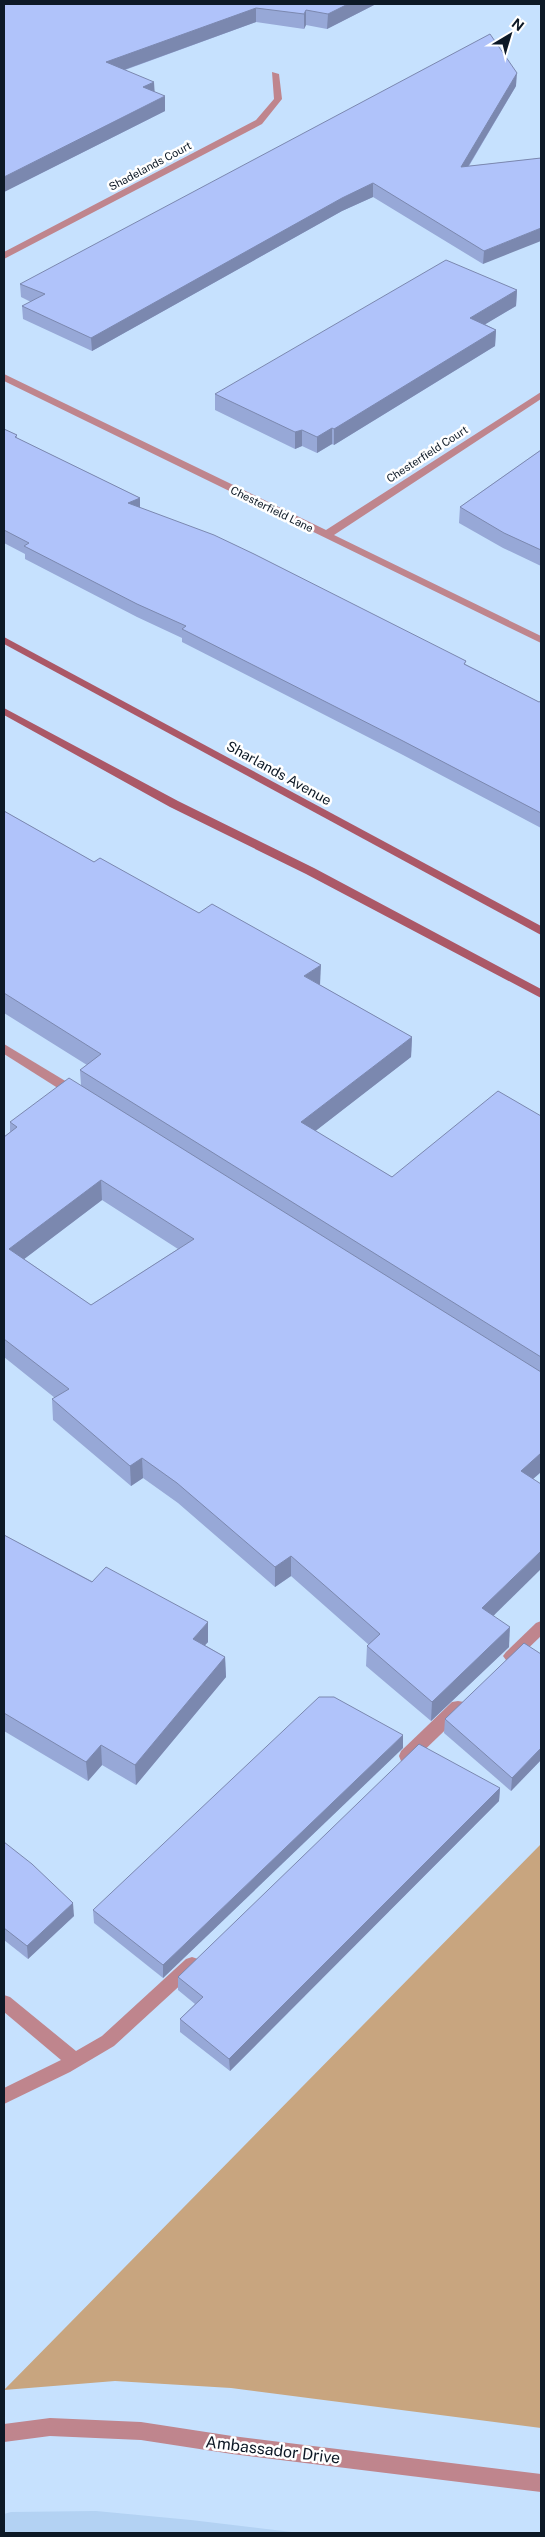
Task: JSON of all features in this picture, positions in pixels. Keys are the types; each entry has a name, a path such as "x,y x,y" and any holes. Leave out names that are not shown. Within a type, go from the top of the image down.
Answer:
{"main road":[{"name":"Sharlands Avenue","path":"4,640 541,931"},
{"path":"4,711 174,804 310,871 541,994"}],"street":[{"name":"Shadelands Court","path":"4,256 259,122 278,99 275,74"},
{"name":"Chesterfield Lane","path":"4,377 541,640"},
{"name":"Chesterfield Court","path":"326,535 541,395"},
{"path":"7,1054 85,1099"},
{"path":"500,1667 541,1627"},
{"path":"396,1767 472,1693"},
{"path":"4,2096 75,2061 108,2041 207,1950"},
{"path":"4,2002 75,2061"},
{"name":"Ambassador Drive","path":"4,2434 50,2427 140,2431 232,2445 541,2483"}],"shaded area":[{"path":"541,1844 541,2428 231,2388 115,2381 4,2390"},
{"path":"96,2511 300,2533 4,2533 4,2514 11,2512"}],"building":[{"path":"4,4 348,4 328,14 306,10 304,14 256,8 106,62 154,82 143,87 165,96 4,177"},
{"path":"490,34 517,73 461,167 541,158 541,228 484,251 373,183 342,198 91,338 22,306 45,294 20,284"},
{"path":"446,260 517,290 470,318 496,330 334,429 332,428 317,437 302,430 295,432 215,394"},
{"path":"4,429 17,435 15,437 140,498 128,503 214,535 254,554 466,661 464,664 539,702 541,701 541,813 182,629 186,626 137,604 24,546 29,543 4,530"},
{"path":"541,450 541,550 504,533 460,507"},
{"path":"4,811 94,862 100,858 199,913 212,904 321,965 304,976 412,1037 301,1122 392,1177 498,1091 541,1116 541,1357 80,1070 101,1054 4,993"},
{"path":"69,1078 541,1372 541,1453 521,1471 541,1484 541,1551 482,1608 510,1627 432,1702 367,1646 380,1634 291,1556 275,1567 177,1483 142,1458 130,1466 52,1399 69,1389 4,1339 4,1137 17,1127 10,1122","holes":["101,1180 194,1239 91,1305 9,1249"]},
{"path":"4,1535 92,1582 106,1567 208,1622 193,1639 225,1657 135,1765 101,1745 86,1762 4,1713"},
{"path":"524,1643 541,1654 541,1748 512,1778 445,1719"},
{"path":"319,1697 334,1697 403,1735 163,1965 93,1910"},
{"path":"419,1744 500,1788 229,2059 180,2019 203,1997 178,1977"},
{"path":"4,1842 32,1864 73,1903 27,1946 4,1928"}]}
